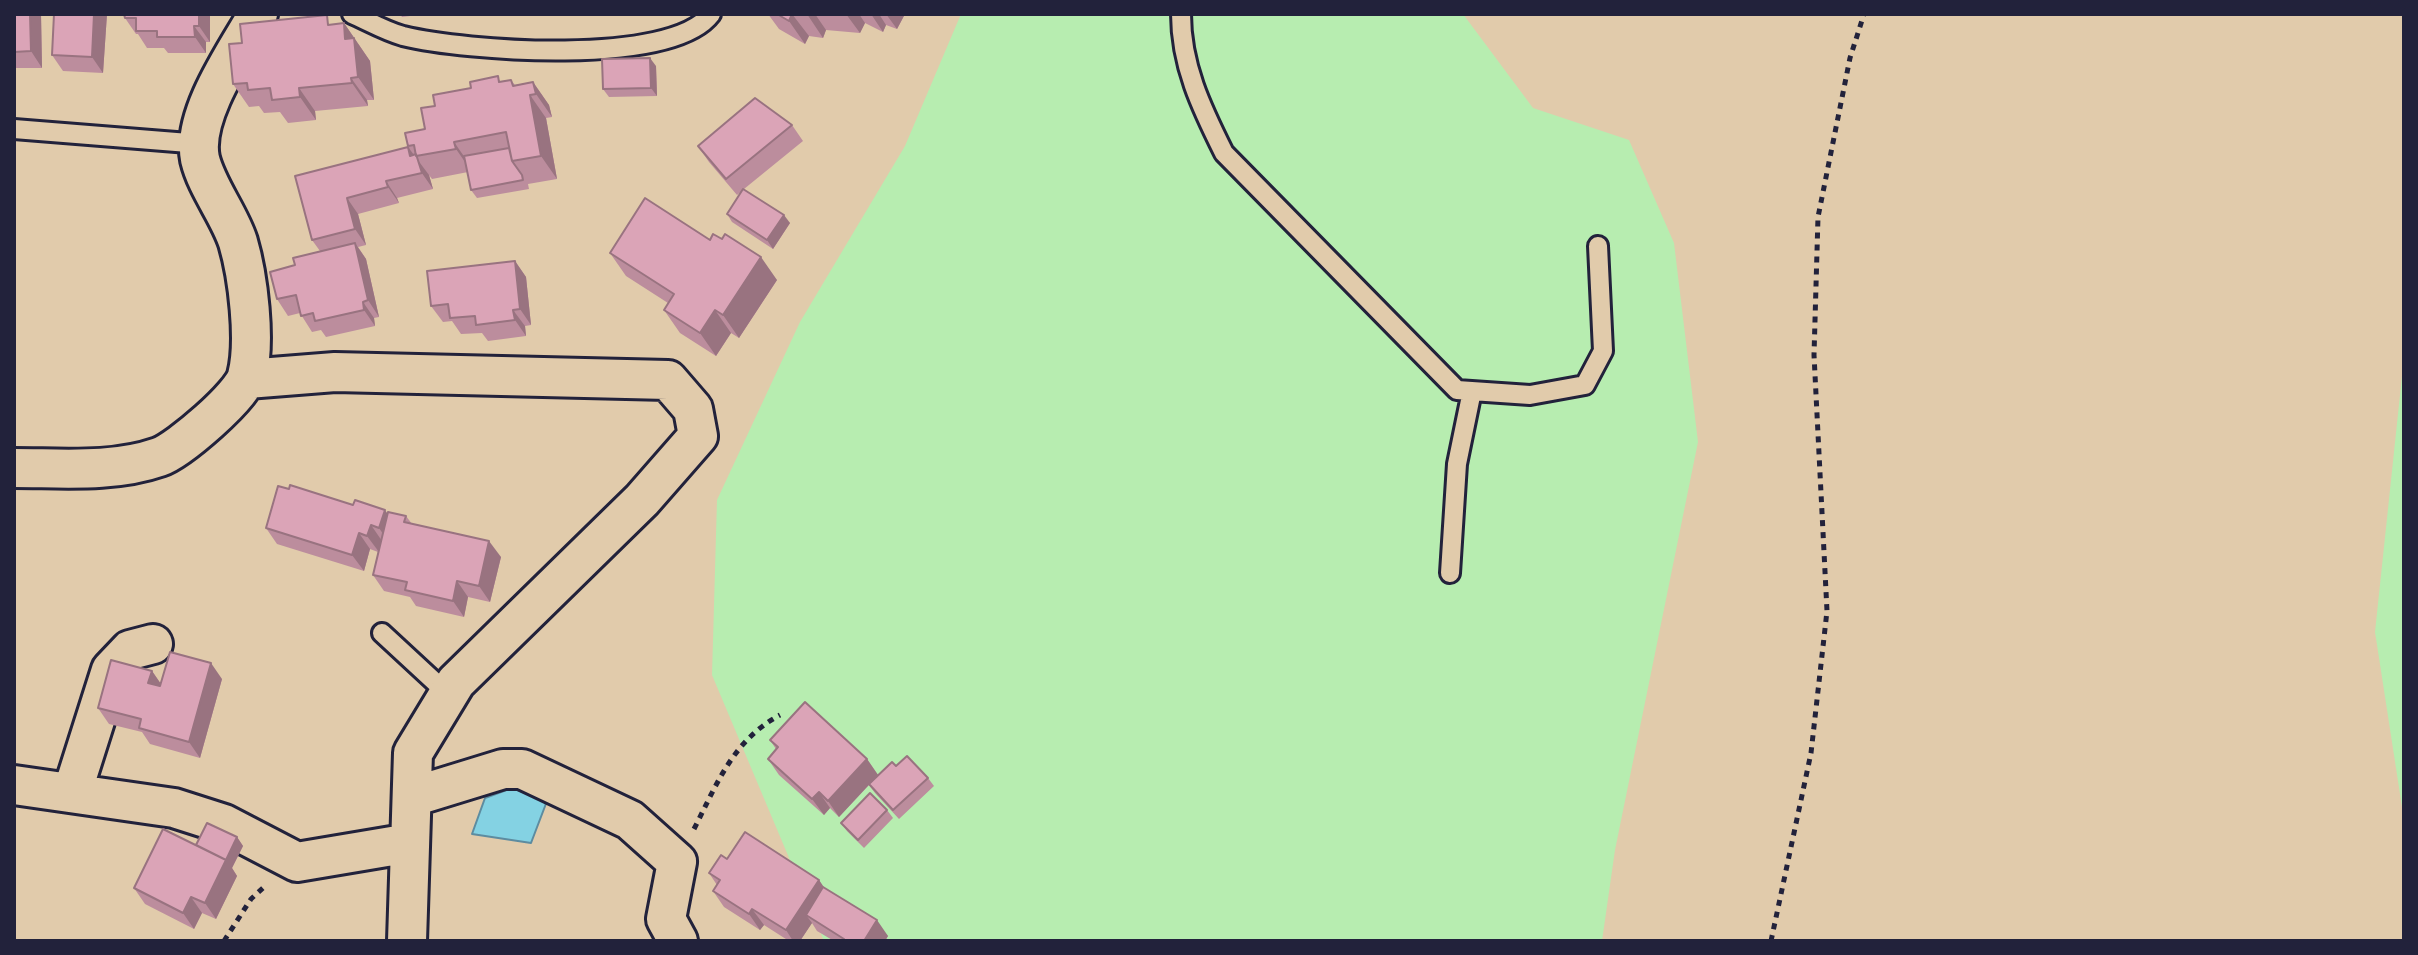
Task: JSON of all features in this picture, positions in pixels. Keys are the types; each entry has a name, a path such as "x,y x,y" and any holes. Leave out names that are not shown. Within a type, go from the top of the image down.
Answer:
{"street":[{"path":"14,468 105,468 161,457 190,439 247,379 251,338 238,243 200,159 208,104 258,14"},
{"path":"247,379 335,372 668,380 693,409 698,436 642,500 456,682 413,753 407,941"},
{"path":"72,793 111,670 130,650 153,644"},
{"path":"412,797 503,769 522,769 630,820 677,862 666,919 678,941"},
{"path":"14,785 174,808 224,824 297,862 410,843"}],"lane":[{"path":"352,14 402,36 558,54 663,41 702,26 711,14"},
{"path":"1181,14 1181,48 1201,107 1224,153 1457,390 1530,395 1585,385 1603,351 1598,246"},
{"path":"14,129 201,144"},
{"path":"1450,573 1457,464 1472,391"},
{"path":"382,633 449,695"}],"path":[{"path":"1771,941 1811,753 1827,611 1814,355 1818,217 1850,58 1864,14"},
{"path":"677,862 733,753 756,728 780,715"},
{"path":"224,941 251,899 297,862"}],"green space":[{"path":"961,14 1463,14 1533,108 1629,140 1674,243 1698,442 1615,850 1602,941 824,941 712,675 717,500 800,322 905,146"},
{"path":"2404,357 2404,820 2375,632"}],"water":[{"path":"512,788 547,801 531,843 472,834 485,798"}],"building":[{"path":"14,14 30,14 31,51 14,52"},
{"path":"54,14 94,14 92,57 52,55"},
{"path":"124,14 199,14 199,26 194,26 195,37 157,37 157,31 136,31 136,18 125,18"},
{"path":"777,14 792,14 789,21"},
{"path":"327,15 328,25 344,23 345,39 354,38 358,77 351,78 352,83 299,88 300,97 272,100 270,88 248,90 247,83 233,84 229,44 242,43 240,24"},
{"path":"650,58 651,88 603,89 602,59"},
{"path":"498,76 499,82 511,80 513,86 533,82 536,94 530,95 541,156 512,161 506,132 454,142 456,149 416,156 414,145 408,146 405,133 425,129 421,108 435,106 433,95 471,88 470,82"},
{"path":"755,98 792,125 726,179 698,146"},
{"path":"408,147 410,156 416,154 422,173 386,181 388,187 347,198 355,229 312,240 295,176"},
{"path":"509,148 512,161 523,180 471,190 464,156"},
{"path":"743,189 784,215 767,240 727,214"},
{"path":"645,198 710,240 713,234 722,239 725,234 761,257 723,315 715,310 700,333 664,310 674,294 610,253"},
{"path":"355,243 368,300 363,302 364,310 315,321 313,313 301,316 296,295 277,299 270,272 295,265 293,258"},
{"path":"515,261 520,309 513,310 515,320 476,325 475,316 450,318 448,304 431,306 427,271"},
{"path":"290,485 353,505 355,500 385,510 379,528 371,525 367,536 359,533 352,555 266,528 278,486 289,489"},
{"path":"388,512 406,516 404,522 489,541 479,586 457,581 453,601 405,590 407,582 373,575"},
{"path":"170,652 211,663 189,742 139,728 141,719 98,708 111,660 152,671 148,683 160,686"},
{"path":"805,702 867,759 828,801 819,792 812,799 768,759 778,747 770,740"},
{"path":"907,756 928,778 893,810 869,784 892,762 896,766"},
{"path":"870,793 887,810 858,840 841,823"},
{"path":"207,823 237,837 226,860 196,845"},
{"path":"163,829 226,860 205,903 191,897 183,913 134,888"},
{"path":"745,832 819,880 786,930 752,909 749,914 713,891 720,880 709,873 721,855 727,859"},
{"path":"823,887 877,920 864,941 844,941 806,915"}]}
